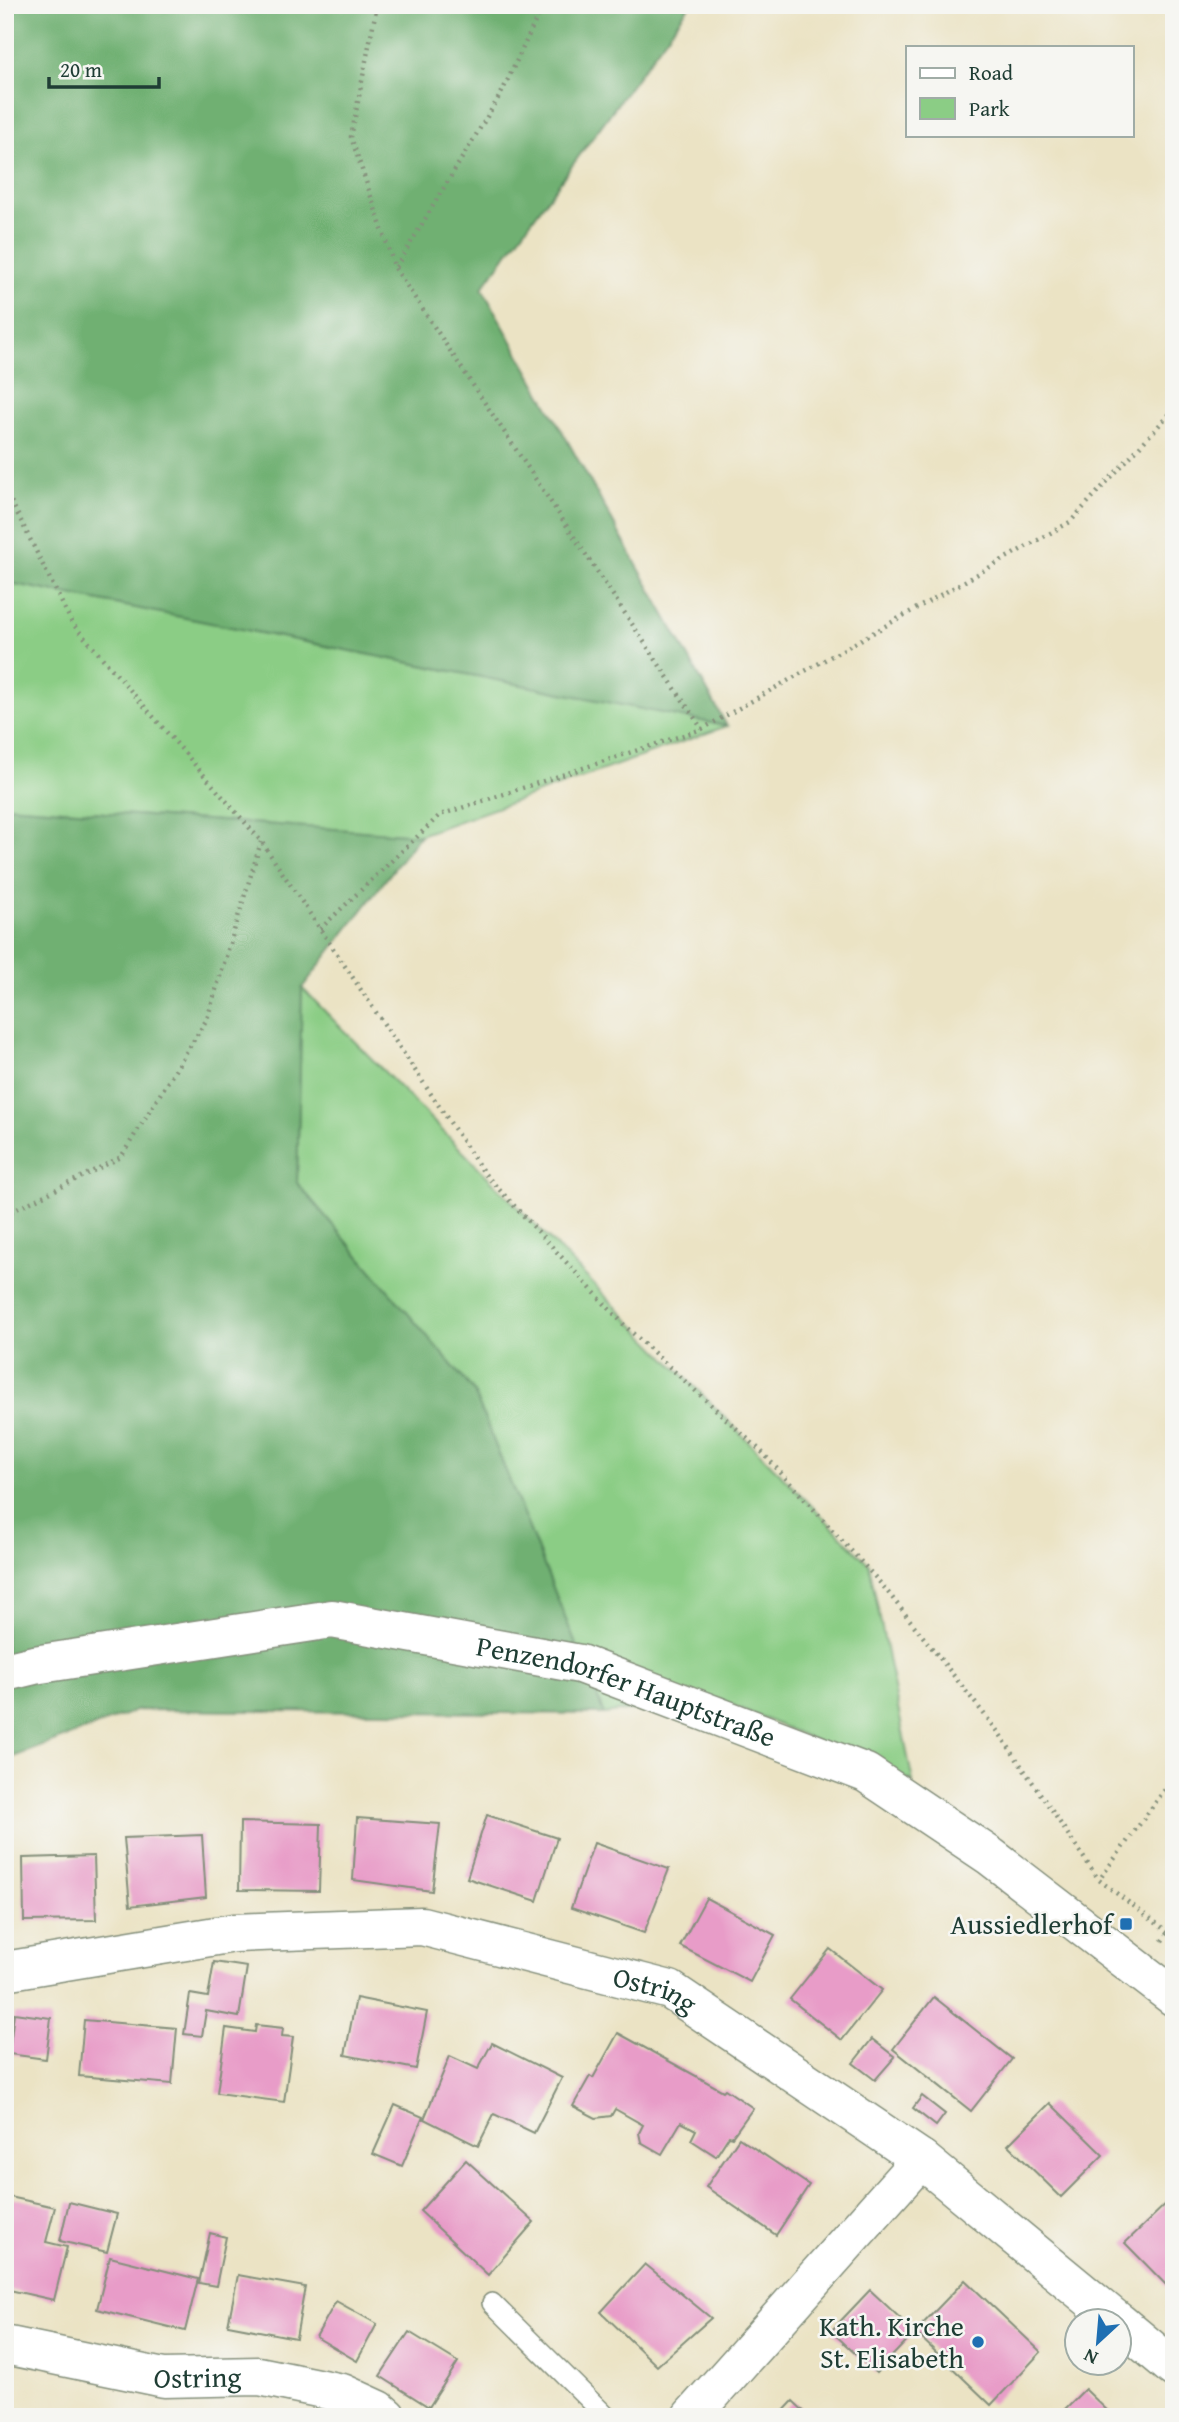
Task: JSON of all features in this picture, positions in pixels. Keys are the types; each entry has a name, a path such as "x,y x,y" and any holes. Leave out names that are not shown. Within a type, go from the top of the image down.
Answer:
{"street":[{"name":"Penzendorfer Hauptstraße","path":"5,1672 34,1665 332,1619 580,1664 866,1773 990,1856 1174,1997"},
{"name":"Ostring","path":"5,1971 234,1933 422,1927 670,1990 921,2159 1099,2306"},
{"path":"691,2417 921,2159"},
{"name":"Ostring","path":"1134,2335 1174,2368"},
{"name":"Ostring","path":"5,2344 164,2378 259,2376 342,2393 379,2410 387,2417"}],"lane":[{"path":"492,2303 607,2417"}],"path":[{"path":"377,5 351,137 395,268 702,729"},
{"path":"395,268 502,92 543,5"},
{"path":"320,929 440,815 702,729 1070,522 1174,409"},
{"path":"5,489 72,624 261,841 484,1173 626,1327 761,1451 883,1586 999,1733 1099,1880 1168,1931"},
{"path":"5,1215 121,1157 207,1019 261,841"},
{"path":"1099,1880 1174,1777"}],"green space":[{"path":"5,5 690,5 482,288 727,726 5,582"},
{"path":"5,582 727,726 420,835 5,806"},
{"path":"5,806 420,835 302,988 297,1183 473,1390 604,1714 138,1710 5,1760"},
{"path":"302,988 869,1564 913,1782 718,1699 604,1714 473,1390 297,1183"}],"building":[{"path":"487,1815 557,1838 537,1901 467,1878"},
{"path":"357,1818 440,1824 432,1891 353,1880"},
{"path":"240,1822 321,1824 319,1891 239,1890"},
{"path":"202,1835 206,1897 130,1906 124,1838"},
{"path":"594,1843 669,1869 644,1933 571,1908"},
{"path":"94,1856 96,1920 24,1921 23,1858"},
{"path":"706,1898 775,1935 750,1982 680,1946"},
{"path":"830,1949 882,1990 842,2040 790,1999"},
{"path":"214,1962 247,1967 239,2017 206,2011 202,2036 184,2034 190,1994 208,1997"},
{"path":"934,1997 1012,2059 971,2111 893,2049"},
{"path":"356,1998 427,2012 416,2069 345,2055"},
{"path":"14,2013 51,2018 46,2059 9,2054"},
{"path":"84,2020 177,2028 172,2084 79,2076"},
{"path":"256,2025 283,2028 282,2036 293,2037 284,2102 217,2093 226,2028 255,2032"},
{"path":"618,2033 723,2091 725,2089 753,2108 716,2156 691,2140 696,2130 681,2122 662,2154 641,2142 639,2133 643,2125 615,2109 611,2116 596,2118 573,2106 590,2076 593,2078"},
{"path":"872,2039 895,2057 875,2080 853,2063"},
{"path":"492,2043 562,2078 534,2133 494,2114 478,2146 424,2119 450,2056 478,2069"},
{"path":"922,2096 945,2114 936,2126 913,2108"},
{"path":"1050,2103 1103,2155 1061,2197 1008,2145"},
{"path":"395,2105 423,2117 402,2166 373,2154"},
{"path":"739,2138 809,2185 776,2235 706,2187"},
{"path":"466,2160 534,2222 488,2275 420,2211"},
{"path":"1174,2196 1174,2293 1125,2243"},
{"path":"10,2197 55,2207 46,2242 67,2247 54,2300 5,2289 5,2218"},
{"path":"69,2202 117,2214 107,2252 60,2241"},
{"path":"210,2233 226,2237 216,2286 199,2283"},
{"path":"110,2257 198,2279 185,2331 97,2309"},
{"path":"645,2264 711,2318 657,2366 601,2312"},
{"path":"238,2275 305,2287 296,2338 228,2325"},
{"name":"Kath. Kirche St. Elisabeth","path":"965,2280 1041,2352 991,2405 915,2332"},
{"path":"870,2290 915,2332 876,2373 831,2331"},
{"path":"336,2301 377,2324 357,2361 316,2337"},
{"path":"409,2332 458,2362 429,2407 380,2376"},
{"path":"1085,2389 1114,2417 1057,2417"},
{"path":"793,2401 810,2417 778,2417"},
{"path":"81,2408 112,2416 112,2417 79,2417"}],"place":[{"name":"Aussiedlerhof","path":"1126,1924"},
{"name":"Kath. Kirche St. Elisabeth","path":"978,2342"}]}
